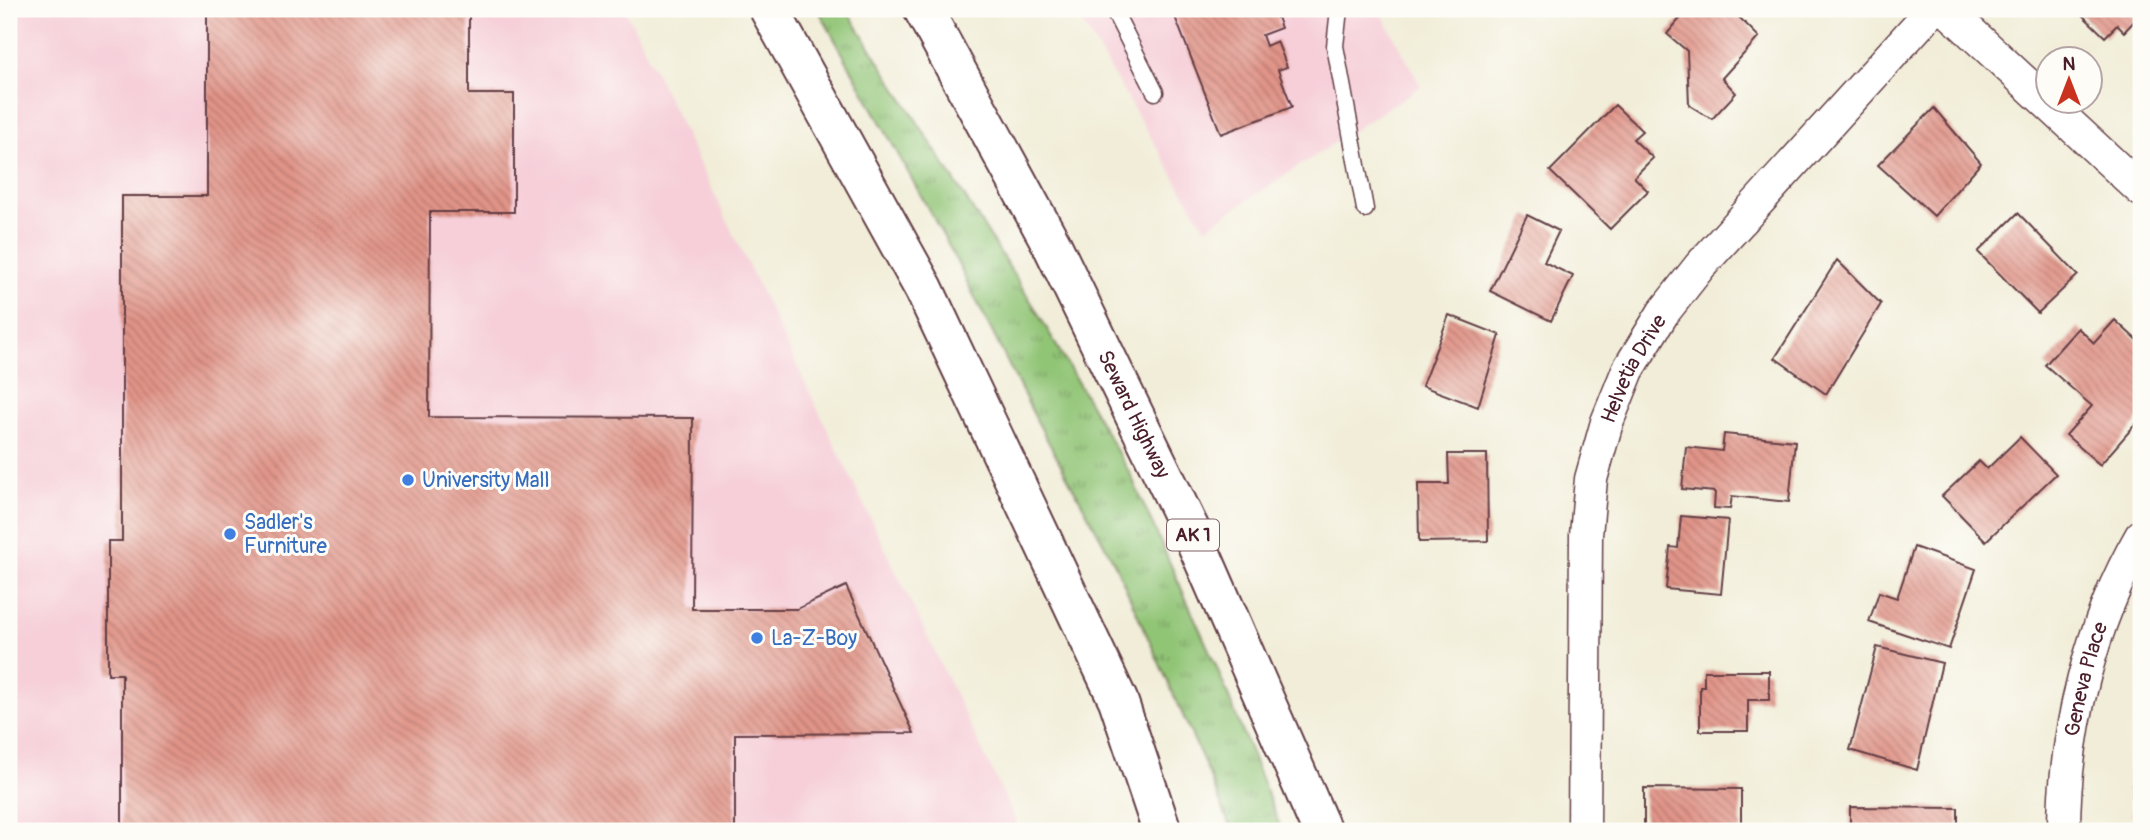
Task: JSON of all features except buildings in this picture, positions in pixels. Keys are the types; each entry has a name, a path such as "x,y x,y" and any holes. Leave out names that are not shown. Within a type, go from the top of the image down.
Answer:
{"highway":[{"path":"769,9 930,301 1118,700 1163,831"},
{"name":"Seward Highway","path":"923,9 1052,245 1160,466 1201,552 1322,831"}],"street":[{"name":"Helvetia Drive","path":"1584,831 1586,536 1591,479 1607,422 1629,370 1663,313 1700,266 1933,9"},
{"path":"1946,9 2141,190"},
{"name":"Geneva Place","path":"2064,831 2064,794 2074,718 2101,626 2122,570 2141,536"}],"lane":[{"path":"1113,9 1155,92"},
{"path":"1339,9 1335,46 1365,209"}],"shaded area":[{"path":"9,9 625,9 1021,831 9,831"},
{"path":"1074,9 1379,9 1421,86 1205,228"}],"green space":[{"path":"818,9 846,9 1035,308 1130,474 1217,668 1282,831 1232,831 1115,564 1037,421 951,250"}],"place":[{"name":"University Mall","path":"408,480"},
{"name":"Sadler's Furniture","path":"230,534"},
{"name":"La-Z-Boy","path":"757,638"}]}
